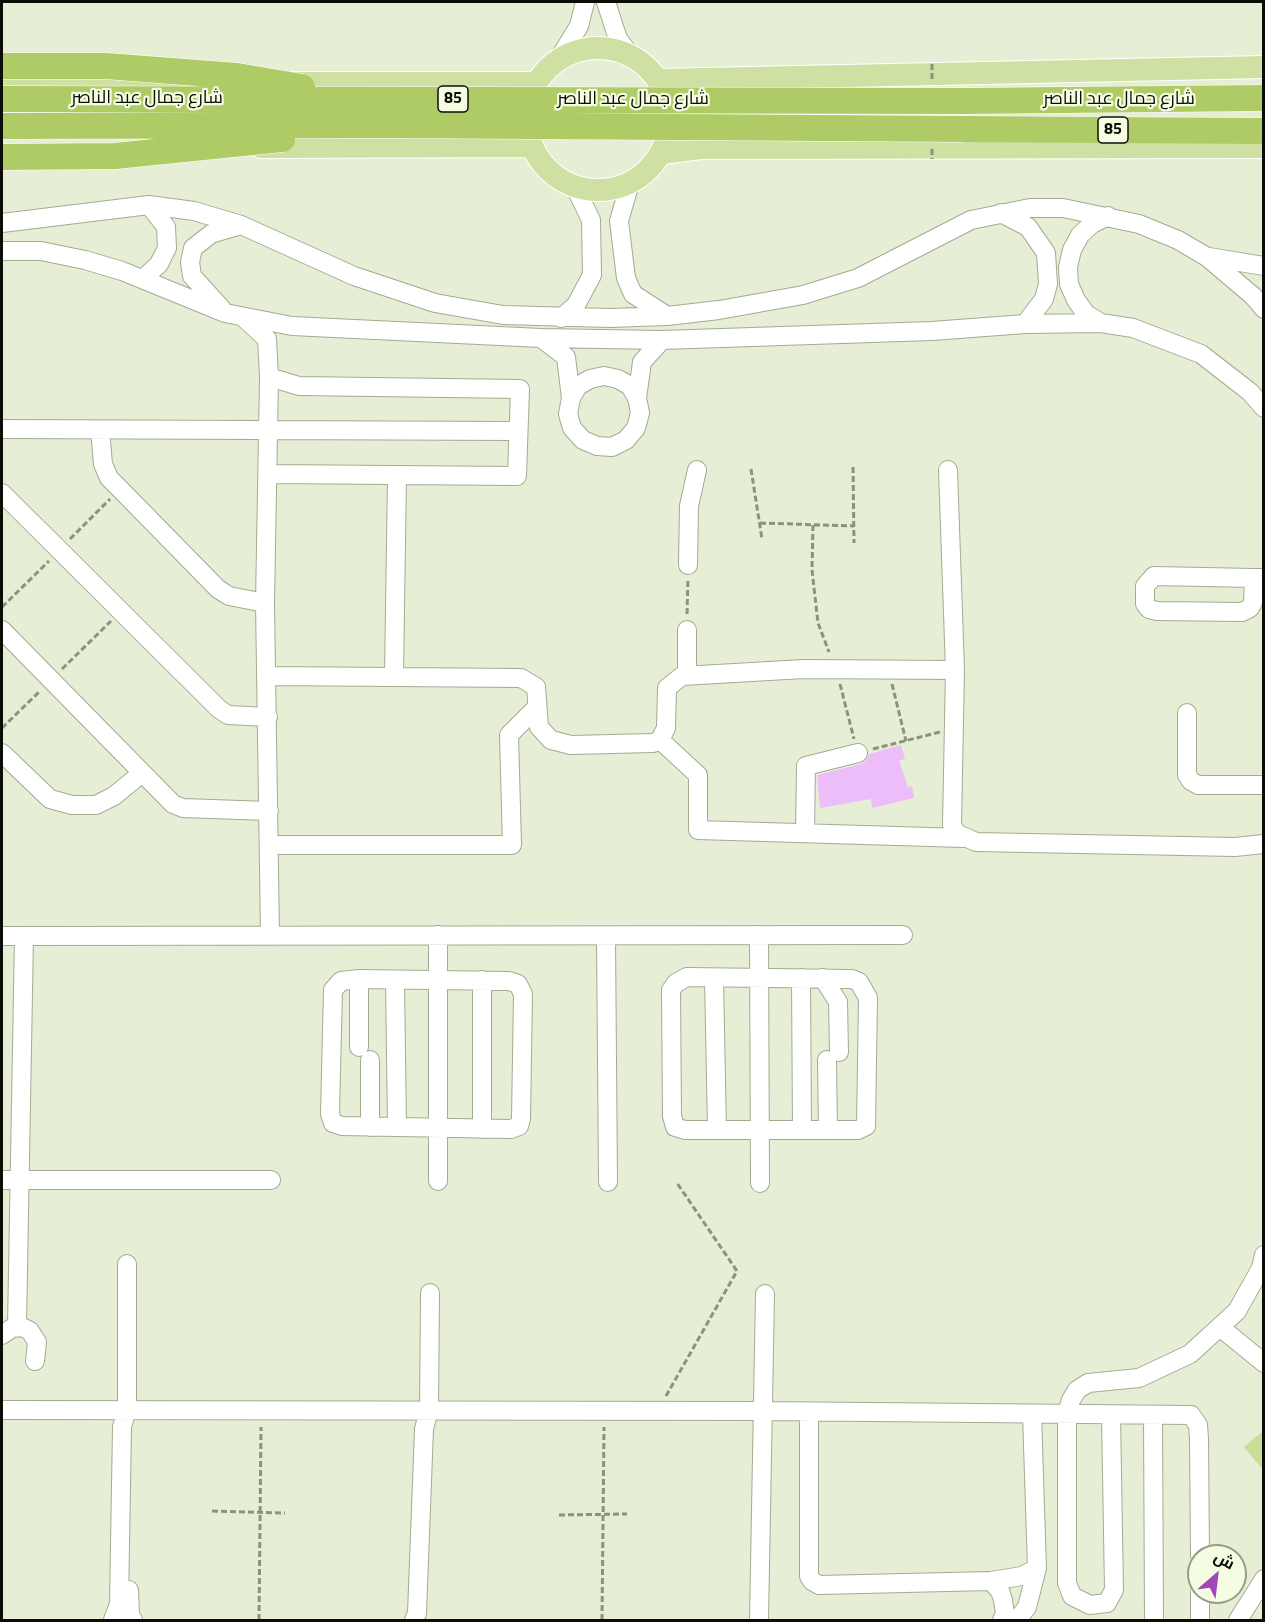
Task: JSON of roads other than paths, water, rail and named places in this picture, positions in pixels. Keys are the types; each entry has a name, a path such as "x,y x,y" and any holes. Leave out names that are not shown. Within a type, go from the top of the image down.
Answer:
{"highway":[{"path":"2,66 106,66 237,76 380,99"},
{"path":"1122,101 1223,84 1263,81"},
{"name":"شارع جمال عبد الناصر","path":"2,99 1122,101 1263,98"},
{"path":"2,157 126,155 241,144 384,125"},
{"name":"شارع جمال عبد الناصر","path":"2,126 384,125 1263,131"}],"main road":[{"path":"595,47 613,49 630,55 646,66 658,80 666,98 669,117 668,135 661,153 648,170 630,183 613,189 594,190 575,187 558,178 542,164 531,146 526,114 535,83 560,57 577,50 595,47"},
{"path":"658,80 1263,67"},
{"path":"2,82 535,83"},
{"path":"2,147 531,146"},
{"path":"661,153 702,148 1263,147"}],"street":[{"path":"560,57 579,26 585,2"},
{"path":"606,2 618,39 630,55"},
{"path":"630,183 619,221 626,278 633,294 668,316"},
{"path":"561,318 576,305 592,274 591,220 575,187"},
{"path":"143,279 159,264 167,248 166,227 149,205"},
{"path":"2,223 149,205 194,211 242,225 354,276 435,303 503,315 561,318 668,316 766,303 833,287 858,278 971,220 1030,208 1063,208 1139,224 1207,257 1253,296 1263,309"},
{"path":"1001,213 1015,218 1039,239 1049,268 1044,299 1025,324"},
{"path":"1101,323 1086,314 1076,300 1069,284 1068,267 1072,250 1080,235 1092,224 1108,216"},
{"path":"242,225 211,234 193,248 190,262 192,276 234,314 267,339"},
{"path":"2,251 41,251 85,260 143,279 234,314 292,326 541,338 662,340 932,331 1025,324 1101,323 1133,328 1201,354 1250,392 1263,408"},
{"path":"1207,257 1263,266"},
{"path":"267,339 292,326"},
{"path":"541,338 566,357 571,398 568,414 572,428 583,440 597,447 612,447 626,440 636,428 640,413 638,398 642,362 662,340"},
{"path":"267,339 269,474 266,603 270,935"},
{"path":"571,398 584,382 604,376 618,379 630,386 638,398"},
{"path":"268,377 299,386 520,390 517,476 269,474"},
{"path":"2,429 518,431"},
{"path":"100,429 103,464 110,478 120,489 218,589 229,596 266,603"},
{"path":"688,565 689,506 697,470"},
{"path":"948,470 955,670 952,825 963,838"},
{"path":"394,676 397,475"},
{"path":"2,493 219,709 228,715 268,717"},
{"path":"1154,576 1259,578 1250,608 1242,612 1157,611 1149,609 1145,604 1145,586 1154,576"},
{"path":"2,630 164,797 183,808 269,811"},
{"path":"687,630 687,675"},
{"path":"268,676 521,678 536,687 539,727 551,740 561,745 653,743 660,740 666,728 667,688 672,682 687,675 836,669 955,670"},
{"path":"269,845 512,845 509,735 537,707"},
{"path":"1187,713 1187,775 1191,781 1198,785 1263,784"},
{"path":"660,740 698,775 698,830 963,838 976,843 1235,847 1263,844"},
{"path":"805,833 806,766 858,753"},
{"path":"3,757 50,799 72,805 96,805 129,786 142,772"},
{"path":"759,934 760,1183"},
{"path":"2,936 606,937 759,934 903,936"},
{"path":"438,935 438,1181"},
{"path":"24,936 10,1180 9,1331 30,1331 37,1342 35,1361"},
{"path":"606,937 608,1182"},
{"path":"683,978 759,978 852,979 864,987 868,998 867,1122 858,1130 680,1130 675,1127 672,1116 671,990 683,978"},
{"path":"714,978 717,1130"},
{"path":"801,978 802,1130"},
{"path":"823,978 838,1002 828,1130"},
{"path":"359,979 370,1127"},
{"path":"359,979 439,980 514,981 523,994 521,1123 515,1129 482,1129 370,1127 333,1123 330,1114 333,990 341,981 359,979"},
{"path":"395,980 397,1127"},
{"path":"482,980 482,1129"},
{"path":"10,1180 271,1180"},
{"path":"1111,1415 1114,1590 1107,1603 1090,1605 1072,1596 1066,1583 1067,1414 1077,1390 1088,1383 1139,1378 1190,1354 1237,1311 1261,1268 1263,1255"},
{"path":"127,1264 127,1410 131,1427 129,1604 134,1620"},
{"path":"414,1620 417,1613 424,1430 429,1410 430,1293"},
{"path":"768,1620 769,1294"},
{"path":"1221,1328 1263,1363"},
{"path":"2,1410 657,1410 1191,1415 1198,1425 1200,1544"},
{"path":"113,1620 119,1604 122,1427 127,1410"},
{"path":"429,1410 434,1431 428,1615 430,1620"},
{"path":"759,1620 768,1411"},
{"path":"809,1412 809,1576 812,1581 819,1585 991,1581 1022,1576 1037,1568"},
{"path":"1017,1620 1027,1607 1037,1568 1032,1414"},
{"path":"1153,1415 1154,1620"},
{"path":"1238,1620 1263,1579"},
{"path":"991,1581 1000,1591 1005,1614 1002,1620"},
{"path":"1200,1604 1200,1620"}]}
